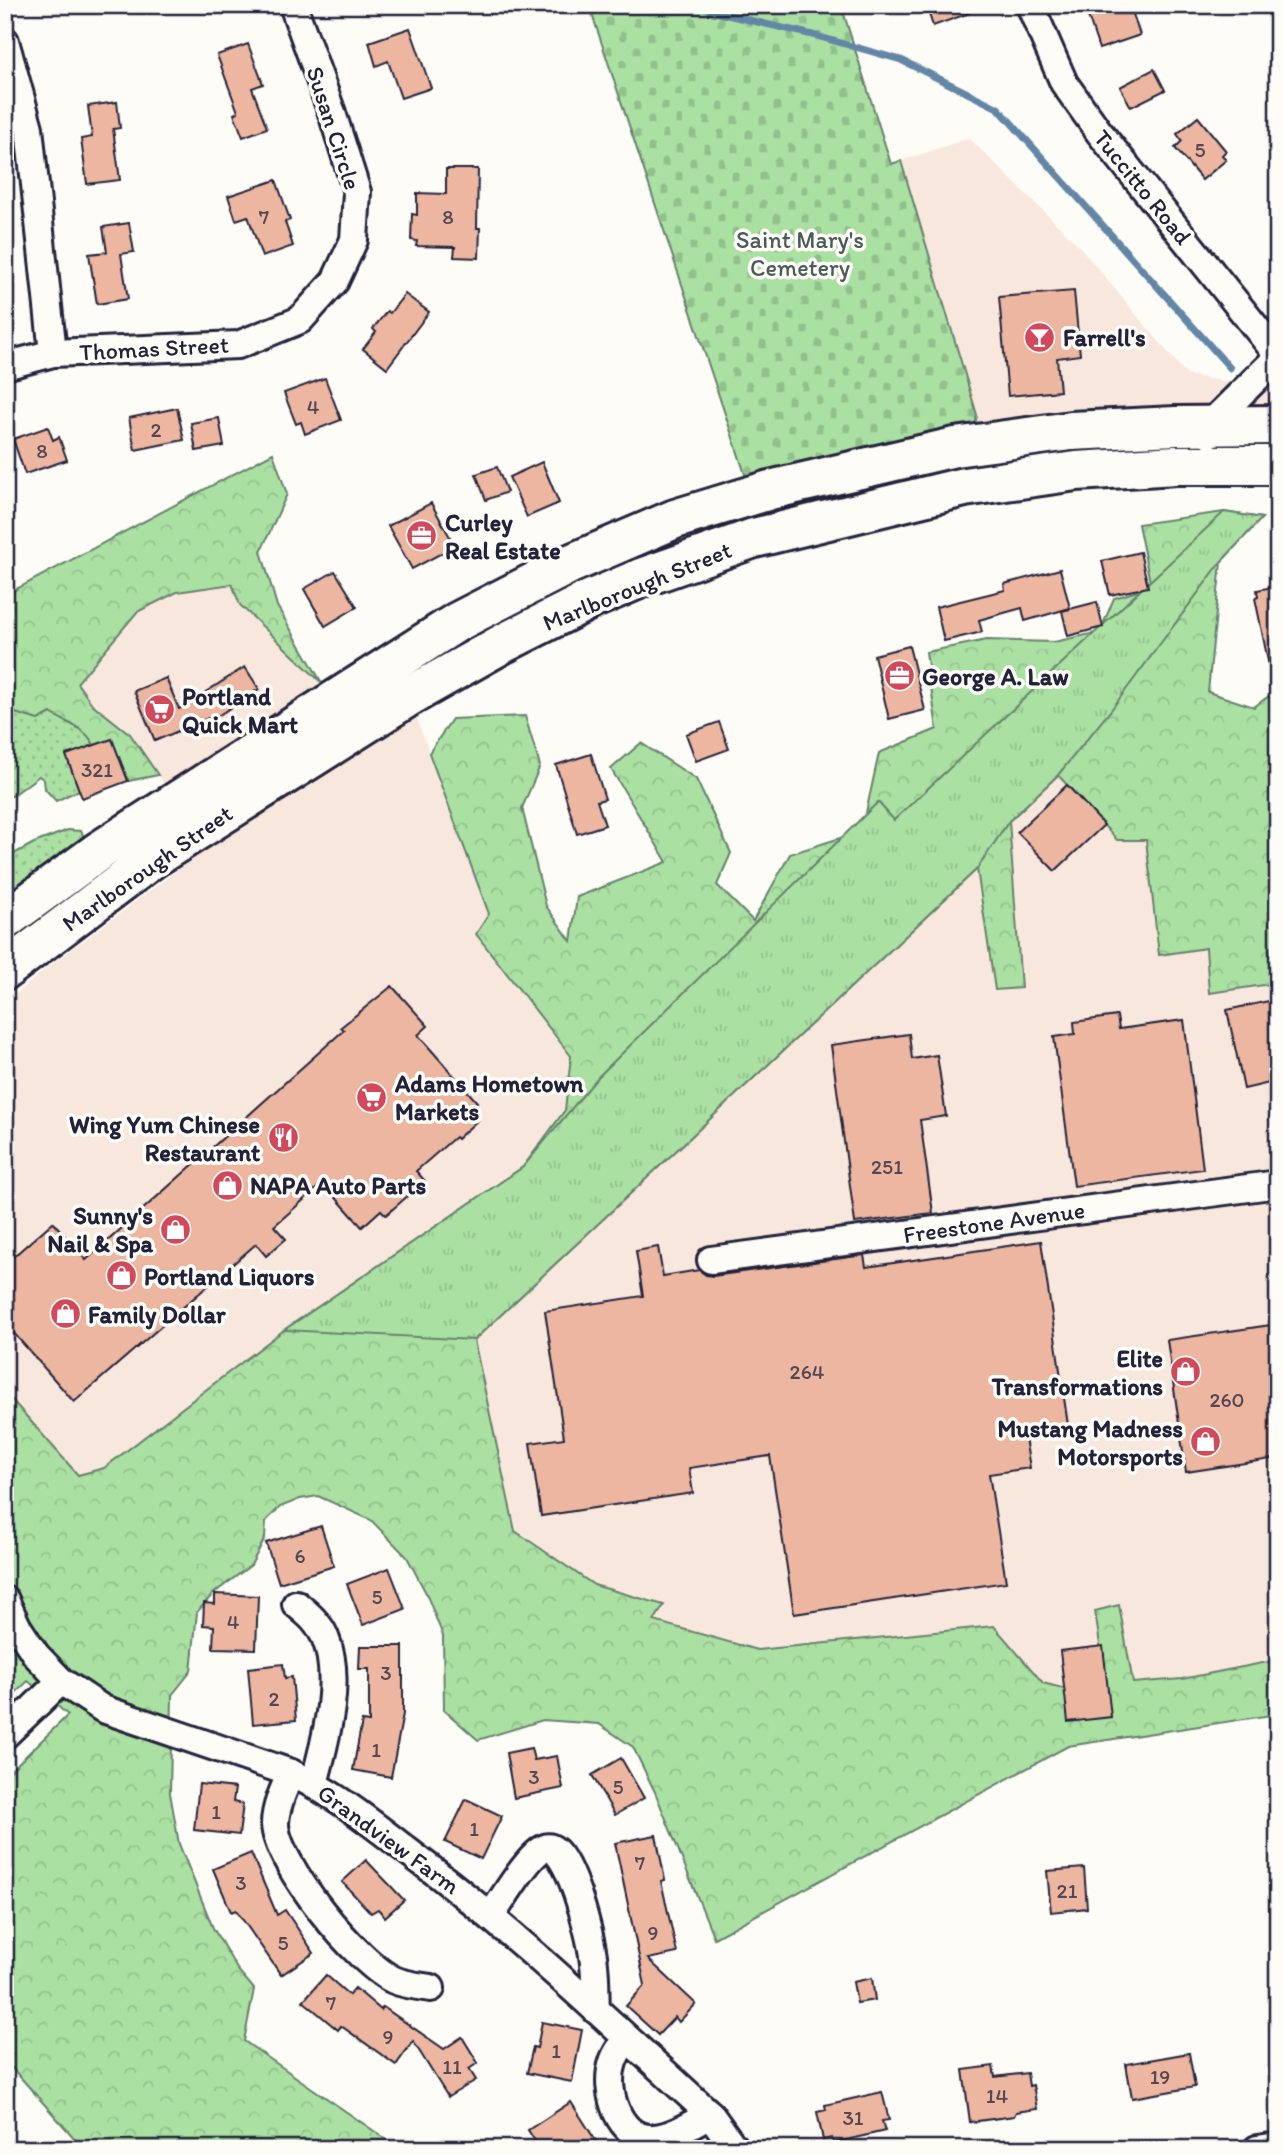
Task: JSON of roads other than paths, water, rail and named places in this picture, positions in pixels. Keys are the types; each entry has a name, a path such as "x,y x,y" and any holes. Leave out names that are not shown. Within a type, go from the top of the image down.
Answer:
{"highway":[{"name":"Marlborough Street","path":"5,970 143,843 457,622 570,564 675,519 770,490 956,447 1071,430 1278,425"},
{"name":"Marlborough Street","path":"5,920 99,851 143,843 502,644 587,601 687,561 754,538 821,520 964,487 1076,471 1176,465 1278,465"}],"street":[{"name":"Susan Circle","path":"293,5 357,192 354,240 335,282 300,320"},
{"name":"Tuccitto Road","path":"1030,5 1064,83 1099,132 1278,356"},
{"path":"5,41 29,128 53,353"},
{"name":"Thomas Street","path":"5,366 53,353 238,345 300,320"},
{"path":"1211,465 1208,426 1278,356"},
{"name":"Freestone Avenue","path":"711,1260 1278,1184"},
{"name":"Grandview Farm","path":"5,1600 17,1626 36,1654 61,1681 103,1709 302,1779 360,1815 492,1916 710,2114 735,2149"},
{"path":"296,1604 314,1619 325,1637 331,1674 329,1714 302,1779 275,1822 279,1841 288,1861 328,1920 369,1961 394,1980 431,1988"},
{"path":"5,1735 61,1681"},
{"path":"492,1916 531,1859 543,1848 558,1852 583,1910 594,1958 596,2010"},
{"path":"626,2038 612,2063 610,2080 612,2098 625,2126 637,2134 655,2138 674,2133 710,2114"}],"waterway":[{"path":"710,11 813,35 901,60 998,108 1230,368"}],"place":[{"name":"Farrell's","path":"1040,337"},
{"name":"Curley Real Estate","path":"422,536"},
{"name":"George A. Law","path":"899,676"},
{"name":"Portland Quick Mart","path":"159,710"},
{"name":"Adams Hometown Markets","path":"372,1097"},
{"name":"Wing Yum Chinese Restaurant","path":"283,1138"},
{"name":"NAPA Auto Parts","path":"227,1185"},
{"name":"Sunny's Nail & Spa","path":"176,1229"},
{"name":"Portland Liquors","path":"121,1276"},
{"name":"Family Dollar","path":"65,1314"},
{"name":"Elite Transformations","path":"1186,1372"},
{"name":"Mustang Madness Motorsports","path":"1206,1442"}],"park label":[{"name":"Saint Mary's Cemetery","path":"800,253"}]}
